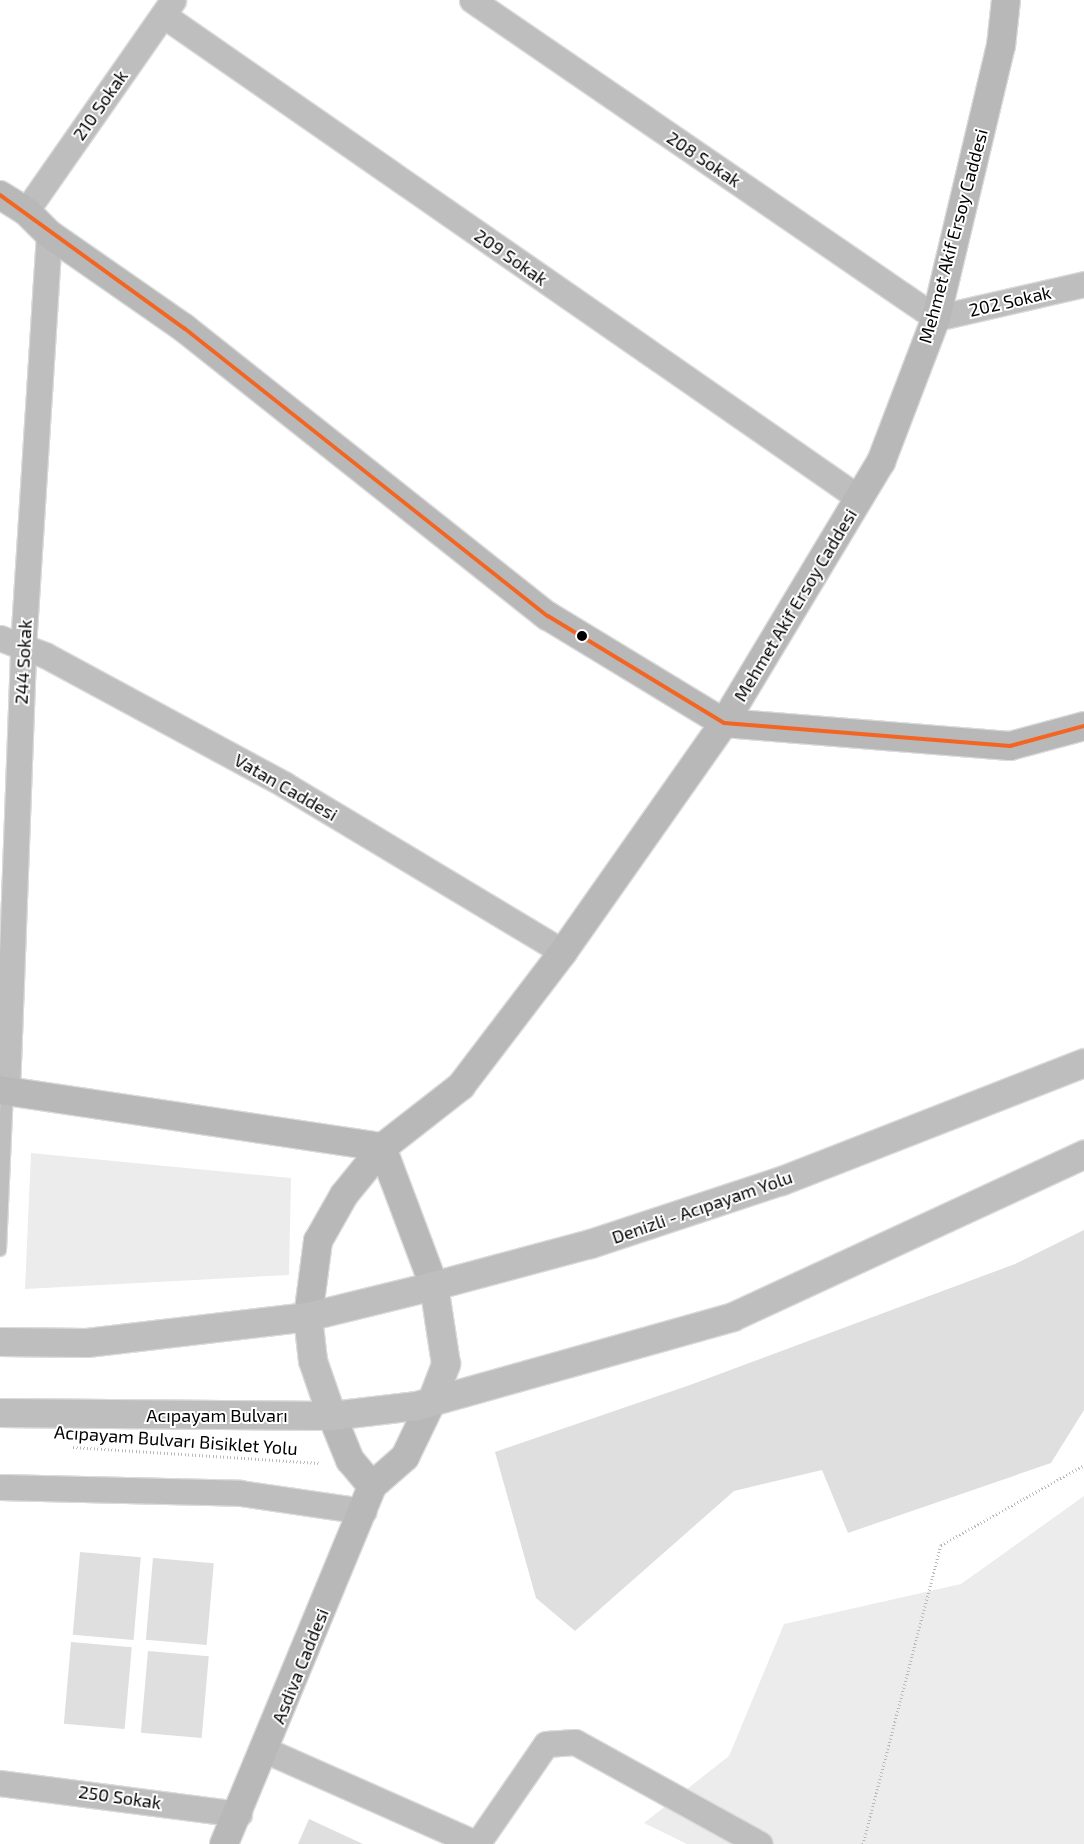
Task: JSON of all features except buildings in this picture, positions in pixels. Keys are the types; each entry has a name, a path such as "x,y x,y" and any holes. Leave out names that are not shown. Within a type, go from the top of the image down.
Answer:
{"main road":[{"name":"Denizli - Acıpayam Yolu","path":"308,1317 592,1244 782,1181 1084,1063"},
{"path":"432,1401 733,1316 1084,1155"},
{"path":"432,1401 446,1364 434,1286"},
{"path":"0,1342 87,1343 308,1317 314,1361 332,1416"},
{"name":"Acıpayam Bulvarı","path":"0,1413 332,1416 432,1401"}],"street":[{"name":"208 Sokak","path":"472,0 936,318"},
{"name":"Mehmet Akif Ersoy Caddesi","path":"308,1317 318,1241 344,1195 383,1149 461,1086 564,952 724,723 881,462 936,318 1001,46 1006,0"},
{"name":"210 Sokak","path":"26,211 168,7"},
{"name":"209 Sokak","path":"168,7 859,498"},
{"path":"0,195 26,211 49,234 184,328 548,616 724,723 1010,746 1084,726"},
{"name":"244 Sokak","path":"4,1090 7,901 49,234"},
{"name":"202 Sokak","path":"936,318 1084,284"},
{"name":"Vatan Caddesi","path":"0,638 23,647 286,785 564,952"},
{"path":"4,1090 383,1149 434,1286"},
{"name":"Asdiva Caddesi","path":"224,1844 266,1750 368,1499 405,1456 432,1401"},
{"path":"0,1487 240,1493 368,1499 332,1416"},
{"path":"266,1750 477,1844 546,1744 575,1742 760,1844"},
{"name":"250 Sokak","path":"0,1783 239,1814"}],"lane":[{"path":"0,1250 4,1090"}],"path":[{"name":"Acıpayam Bulvarı Bisiklet Yolu","path":"68,1446 316,1463 350,1460"},
{"path":"863,1844 941,1545 1084,1465"}],"shaded area":[{"path":"31,1153 291,1178 289,1275 25,1289"},
{"path":"1084,1496 1084,1844 687,1844 644,1823 729,1756 784,1624 961,1584"}],"transit line":[{"path":"0,195 184,328 548,616 724,723 1010,746 1084,726"}]}
